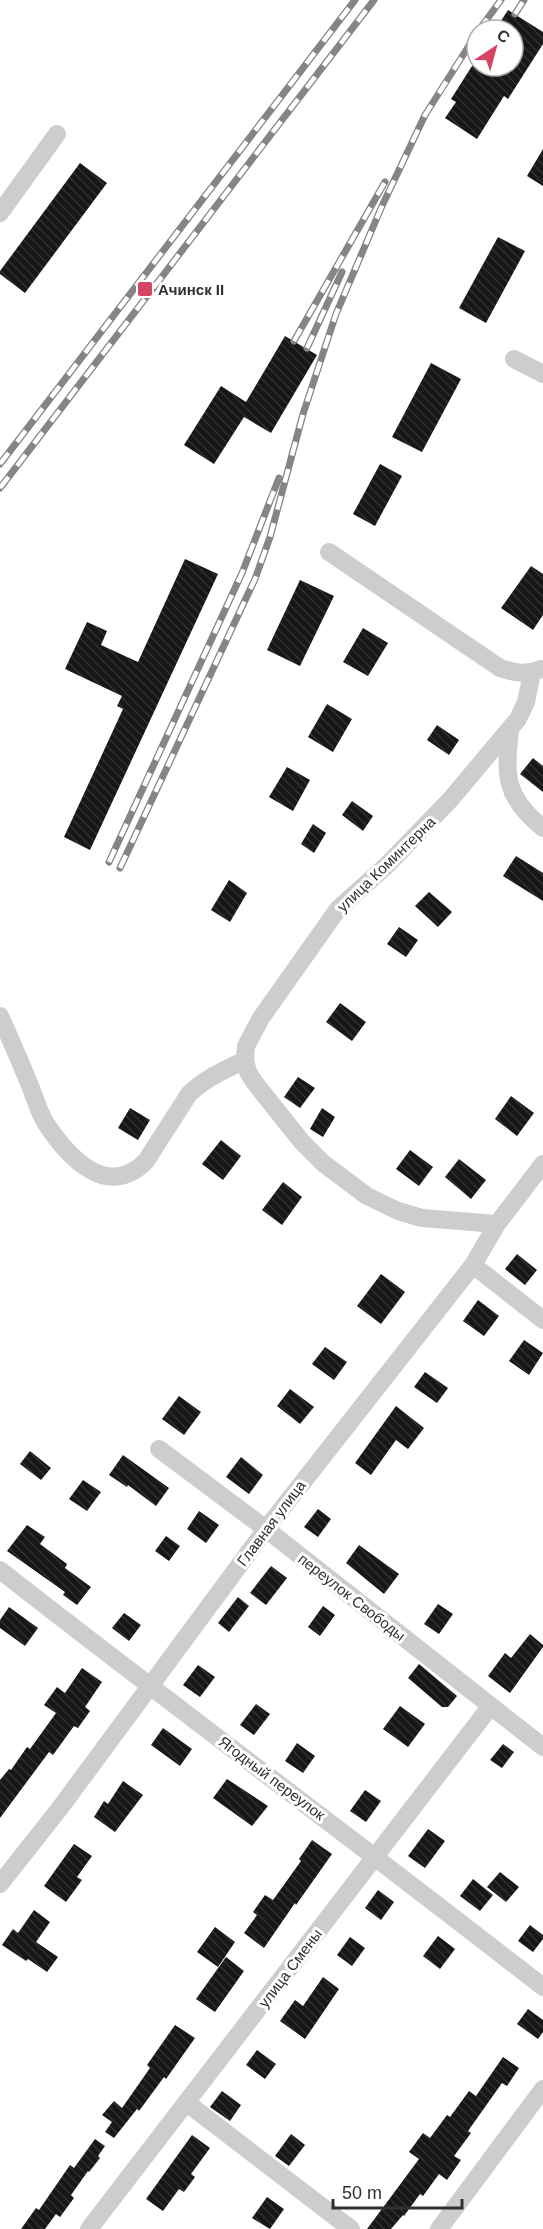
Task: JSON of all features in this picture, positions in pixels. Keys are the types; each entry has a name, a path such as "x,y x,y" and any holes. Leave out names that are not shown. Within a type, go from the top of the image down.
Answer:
{"street":[{"path":"0,213 57,134"},
{"path":"514,359 543,374"},
{"name":"улица Коминтерна","path":"244,1060 246,1046 261,1018 332,916 386,866 450,800 510,730 524,709 537,671 515,673 500,669 329,552"},
{"path":"510,730 506,766 508,780 521,807 543,828"},
{"path":"0,1016 44,1121 70,1155 93,1173 111,1176 129,1175 137,1170 146,1161 189,1094 198,1085 244,1060 255,1083 302,1143 323,1164 367,1196 398,1211 422,1218 497,1224"},
{"name":"Главная улица","path":"0,1884 60,1808 266,1529 473,1265 497,1224 543,1164"},
{"path":"473,1265 543,1320"},
{"name":"переулок Свободы","path":"159,1449 266,1529 543,1747"},
{"name":"Ягодный переулок","path":"0,1570 149,1687 375,1855 543,1987"},
{"name":"улица Смены","path":"89,2229 490,1707"},
{"path":"439,2229 543,2089"},
{"path":"187,2103 351,2229"}],"building":[{"path":"508,10 521,18 503,18"},
{"path":"525,21 543,32 543,44 525,72"},
{"path":"465,77 521,78 508,99 504,96 477,139 445,118 456,102 451,99"},
{"path":"543,149 543,186 527,176"},
{"path":"80,163 107,183 25,293 0,274 0,271"},
{"path":"498,237 525,251 486,323 459,308"},
{"path":"285,336 317,355 271,433 244,417 214,464 184,445 221,386 246,402"},
{"path":"431,363 461,379 422,452 392,437"},
{"path":"380,464 402,476 375,526 353,514"},
{"path":"185,559 218,574 90,850 64,837 123,709 117,706 122,696 65,669 87,622 107,631 101,645 138,662"},
{"path":"531,566 543,574 543,615 533,630 501,608"},
{"path":"300,580 334,596 300,666 267,650"},
{"path":"363,628 388,643 368,676 343,662"},
{"path":"327,704 352,719 333,752 308,737"},
{"path":"437,725 459,740 449,755 427,740"},
{"path":"533,758 543,766 543,792 520,774"},
{"path":"287,767 310,780 293,811 269,797"},
{"path":"352,801 373,816 363,831 342,815"},
{"path":"313,824 326,833 314,853 301,844"},
{"path":"516,856 543,873 543,901 503,876"},
{"path":"229,880 247,893 230,922 211,910"},
{"path":"429,892 452,912 438,927 415,906"},
{"path":"399,927 418,940 406,957 387,944"},
{"path":"340,1003 366,1022 352,1041 326,1022"},
{"path":"298,1077 315,1088 300,1108 284,1097"},
{"path":"511,1096 534,1113 517,1136 495,1119"},
{"path":"130,1108 150,1120 138,1140 118,1128"},
{"path":"322,1108 335,1117 323,1137 310,1129"},
{"path":"221,1140 241,1156 223,1180 202,1164"},
{"path":"410,1150 433,1167 419,1186 396,1169"},
{"path":"459,1159 486,1180 471,1199 445,1177"},
{"path":"283,1182 302,1197 282,1225 262,1210"},
{"path":"517,1254 537,1270 525,1285 505,1269"},
{"path":"381,1274 405,1292 381,1324 357,1306"},
{"path":"478,1300 499,1316 484,1336 463,1321"},
{"path":"524,1340 543,1353 529,1375 509,1361"},
{"path":"325,1347 347,1362 334,1380 312,1364"},
{"path":"425,1372 448,1388 437,1403 414,1387"},
{"path":"290,1389 314,1407 300,1424 277,1406"},
{"path":"179,1396 201,1412 184,1435 162,1419"},
{"path":"396,1406 424,1428 408,1449 396,1440 371,1475 355,1463"},
{"path":"30,1451 51,1468 41,1480 20,1464"},
{"path":"123,1455 169,1488 156,1506 128,1485 127,1487 109,1475"},
{"path":"241,1457 263,1475 249,1494 226,1477"},
{"path":"83,1480 101,1492 87,1511 69,1499"},
{"path":"318,1509 331,1519 318,1537 304,1527"},
{"path":"199,1511 219,1525 206,1543 187,1529"},
{"path":"27,1525 45,1537 40,1544 67,1564 65,1568 91,1587 77,1605 63,1595 65,1592 7,1551"},
{"path":"166,1536 180,1546 169,1561 155,1551"},
{"path":"359,1545 399,1574 384,1594 346,1563"},
{"path":"271,1566 287,1578 266,1605 250,1593"},
{"path":"238,1597 249,1606 229,1632 218,1623"},
{"path":"438,1604 453,1614 439,1634 424,1624"},
{"path":"323,1606 335,1615 320,1636 308,1627"},
{"path":"9,1607 38,1628 25,1646 0,1628 0,1620"},
{"path":"124,1613 141,1625 129,1641 112,1628"},
{"path":"530,1634 543,1647 510,1693 488,1676 505,1653 511,1658"},
{"path":"419,1664 457,1696 448,1707 442,1707 408,1678"},
{"path":"198,1665 215,1677 200,1697 183,1685"},
{"path":"82,1668 102,1682 85,1707 90,1711 78,1728 74,1726 53,1755 49,1752 0,1818 0,1780 9,1769 11,1770 27,1747 30,1749 56,1713 44,1705 57,1687 65,1693"},
{"path":"256,1704 270,1714 254,1735 240,1725"},
{"path":"400,1706 425,1724 408,1747 383,1729"},
{"path":"163,1728 192,1749 180,1766 151,1745"},
{"path":"297,1743 315,1756 303,1773 285,1761"},
{"path":"503,1744 514,1752 502,1768 490,1760"},
{"path":"227,1779 268,1806 252,1826 213,1798"},
{"path":"123,1781 143,1795 115,1832 94,1817 104,1801 108,1804"},
{"path":"365,1790 381,1801 366,1822 350,1811"},
{"path":"428,1829 445,1841 425,1868 408,1856"},
{"path":"312,1840 332,1854 264,1948 244,1933 257,1915 253,1912 265,1895 273,1900 301,1861 299,1859"},
{"path":"74,1844 92,1856 77,1877 82,1880 66,1902 44,1886"},
{"path":"500,1872 519,1887 506,1902 487,1887"},
{"path":"473,1879 493,1895 480,1911 460,1896"},
{"path":"378,1890 394,1902 381,1920 365,1908"},
{"path":"34,1910 50,1922 36,1942 58,1957 47,1972 2,1945 13,1929 18,1933"},
{"path":"530,1925 543,1935 543,1939 533,1952 518,1941"},
{"path":"215,1927 235,1942 218,1967 197,1952"},
{"path":"438,1936 455,1949 440,1969 423,1956"},
{"path":"350,1937 365,1948 352,1966 337,1955"},
{"path":"226,1957 244,1971 215,2012 196,1999"},
{"path":"323,1977 339,1989 305,2039 280,2021 295,2000 303,2006"},
{"path":"528,2009 543,2020 543,2032 538,2039 517,2024"},
{"path":"175,2025 195,2038 166,2079 164,2077 139,2111 137,2109 114,2138 105,2132 112,2122 102,2115 114,2101 122,2108 150,2068 147,2065"},
{"path":"257,2050 276,2064 265,2079 246,2065"},
{"path":"503,2057 519,2068 507,2086 502,2083 468,2131 471,2133 454,2156 461,2160 447,2180 439,2174 423,2196 420,2194 391,2229 367,2229 419,2159 409,2152 423,2133 430,2138 447,2115 450,2117 469,2091 476,2096"},
{"path":"222,2091 241,2105 230,2121 210,2107"},
{"path":"291,2134 305,2145 289,2166 275,2156"},
{"path":"192,2135 210,2148 191,2174 195,2177 184,2192 179,2189 163,2211 146,2199"},
{"path":"95,2139 105,2146 98,2156 100,2158 71,2195 74,2198 60,2217 56,2214 45,2229 21,2229 36,2208 39,2210 70,2165 74,2168"},
{"path":"267,2197 284,2209 270,2229 252,2218"}],"railway":[{"path":"0,464 355,0"},
{"path":"0,488 374,0"},
{"path":"488,18 501,0"},
{"path":"515,14 524,0"},
{"path":"120,868 255,579 270,537 303,414 336,314 382,206 425,115 465,52"},
{"path":"294,341 385,182"},
{"path":"307,348 342,272"},
{"path":"109,862 242,573 279,478"}],"place":[{"name":"Ачинск II","path":"145,289"}]}
